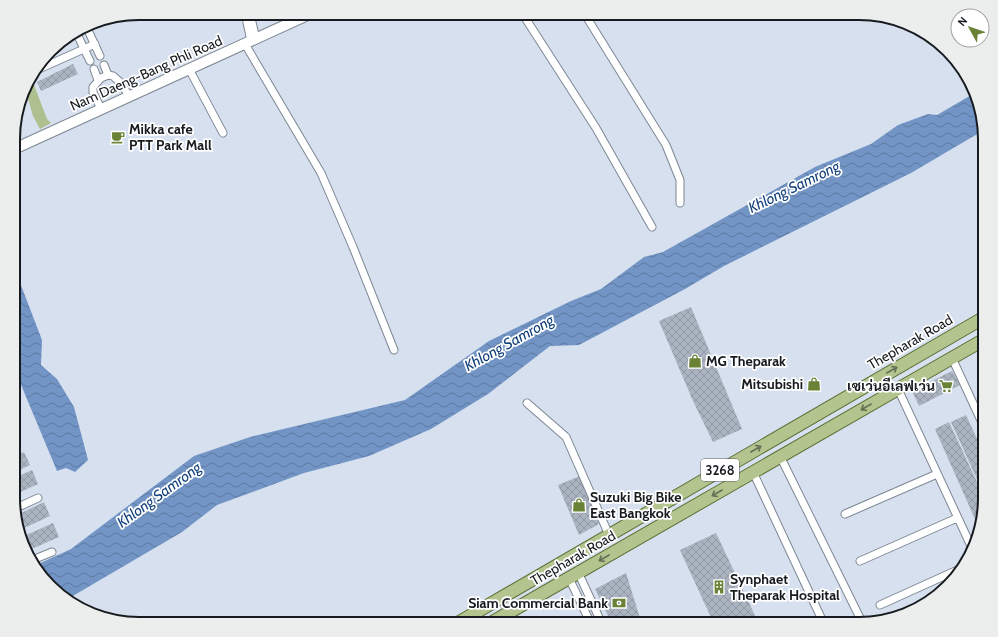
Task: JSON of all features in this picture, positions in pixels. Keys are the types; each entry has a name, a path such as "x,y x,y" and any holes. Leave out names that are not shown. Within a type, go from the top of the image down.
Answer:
{"main road":[{"name":"Nam Daeng-Bang Phli Road","path":"20,146 297,20"},
{"name":"Thepharak Road","path":"468,617 978,321"},
{"name":"Thepharak Road","path":"501,617 978,343"}],"street":[{"path":"246,20 251,41 321,173 353,247 394,350"},
{"path":"251,20 251,41"},
{"path":"527,20 596,128 652,227"},
{"path":"588,20 666,144 680,180 680,203"},
{"path":"89,31 100,56"},
{"path":"78,37 90,61"},
{"path":"46,66 95,44"},
{"path":"104,65 108,75"},
{"path":"94,69 98,80"},
{"path":"189,69 223,133"},
{"path":"101,109 93,87 98,80 108,75 113,76 121,83 129,96"},
{"path":"952,358 978,414"},
{"path":"898,389 969,542"},
{"path":"527,403 566,437 609,535"},
{"path":"780,456 860,617"},
{"path":"752,472 821,617"},
{"path":"845,514 937,474"},
{"path":"21,506 38,498"},
{"path":"860,561 957,518"},
{"path":"37,558 52,552"},
{"path":"880,605 950,573"},
{"path":"574,575 589,617"},
{"path":"574,575 598,617"}],"green space":[{"path":"34,84 47,119 51,123 40,129 33,116 28,97"}],"water":[{"name":"Khlong Samrong","path":"970,96 976,116 978,134 911,173 724,266 685,289 579,345 550,346 488,394 431,429 369,456 304,473 217,505 182,532 72,596 50,576 40,563 71,549 194,456 250,437 405,400 489,341 571,301 601,289 644,257 663,252 815,167 871,144 898,125 928,114 937,115"},
{"path":"20,283 42,340 41,365 57,379 74,407 88,460 75,472 66,468 57,471 20,382"}],"building":[{"path":"73,64 78,74 41,91 37,82"},
{"name":"MG Theparak","path":"691,307 742,429 713,442 693,401 659,321"},
{"path":"952,371 960,385 919,406 912,391"},
{"path":"966,415 978,441 978,482 951,422"},
{"path":"949,422 978,484 976,521 935,429"},
{"path":"24,452 30,465 20,470 20,454"},
{"path":"32,470 38,484 20,492 20,475"},
{"name":"Suzuki Big Bike East Bangkok","path":"580,476 599,524 579,535 558,485"},
{"path":"44,502 50,516 24,528 21,513"},
{"path":"53,523 59,537 32,549 26,535"},
{"name":"Synphaet Theparak Hospital","path":"716,533 756,617 711,617 680,550"},
{"name":"Siam Commercial Bank","path":"626,573 640,617 609,617 595,589"}],"place":[{"name":"Mikka cafe PTT Park Mall","path":"118,137"},
{"name":"MG Theparak","path":"695,361"},
{"name":"Mitsubishi","path":"814,384"},
{"name":"เซเว่นอีเลฟเว่น","path":"946,386"},
{"name":"Suzuki Big Bike East Bangkok","path":"579,505"},
{"name":"Synphaet Theparak Hospital","path":"719,587"},
{"name":"Siam Commercial Bank","path":"619,603"}]}
